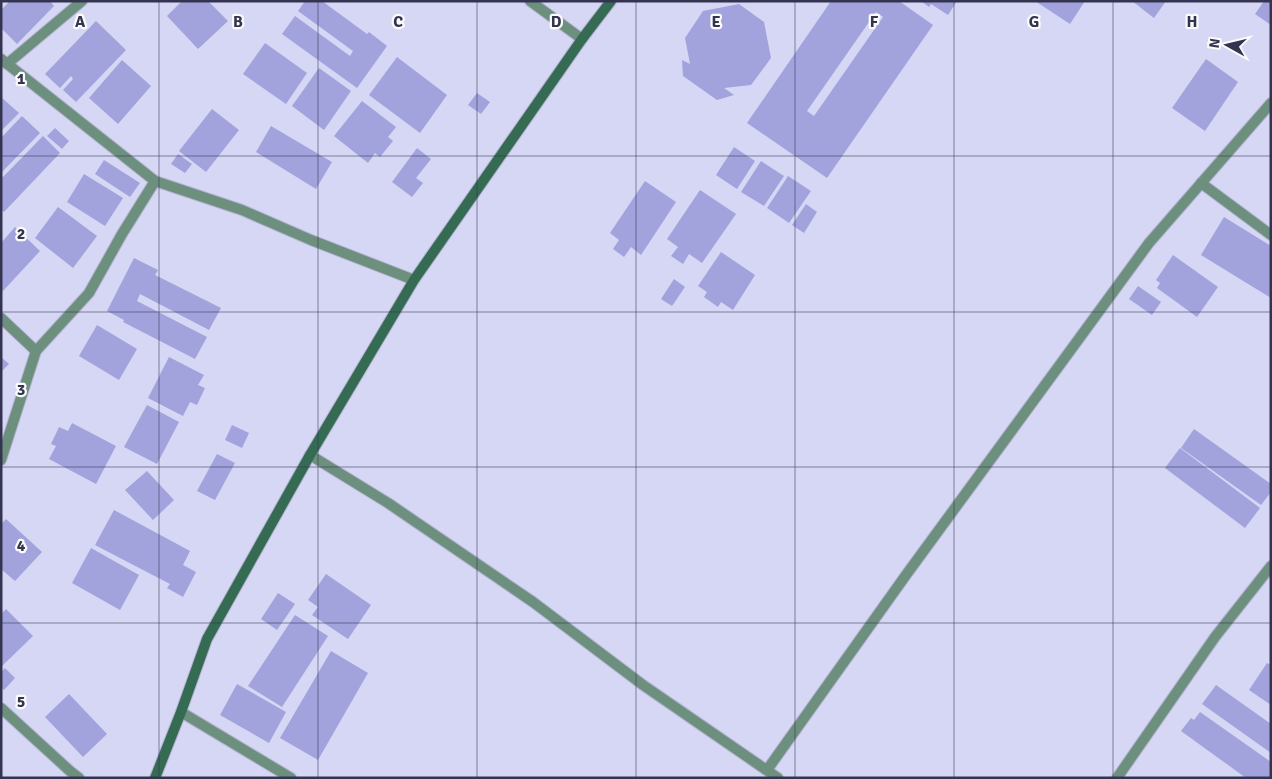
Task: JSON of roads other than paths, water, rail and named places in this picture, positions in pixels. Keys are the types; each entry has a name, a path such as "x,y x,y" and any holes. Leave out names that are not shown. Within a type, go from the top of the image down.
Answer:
{"street":[{"path":"82,1 4,62 155,181 242,210 311,240 414,280"},
{"path":"530,1 582,39"},
{"path":"155,778 208,639 310,455 414,280 582,39 611,1"},
{"path":"767,770 906,575 1149,243 1271,104"},
{"path":"1,460 36,351 89,293 122,234 155,181"},
{"path":"1201,183 1271,235"},
{"path":"1,318 36,351"},
{"path":"310,455 388,503 533,602 643,685 778,778"},
{"path":"1117,778 1215,637 1271,566"},
{"path":"1,708 79,778"},
{"path":"181,712 291,778"}]}
